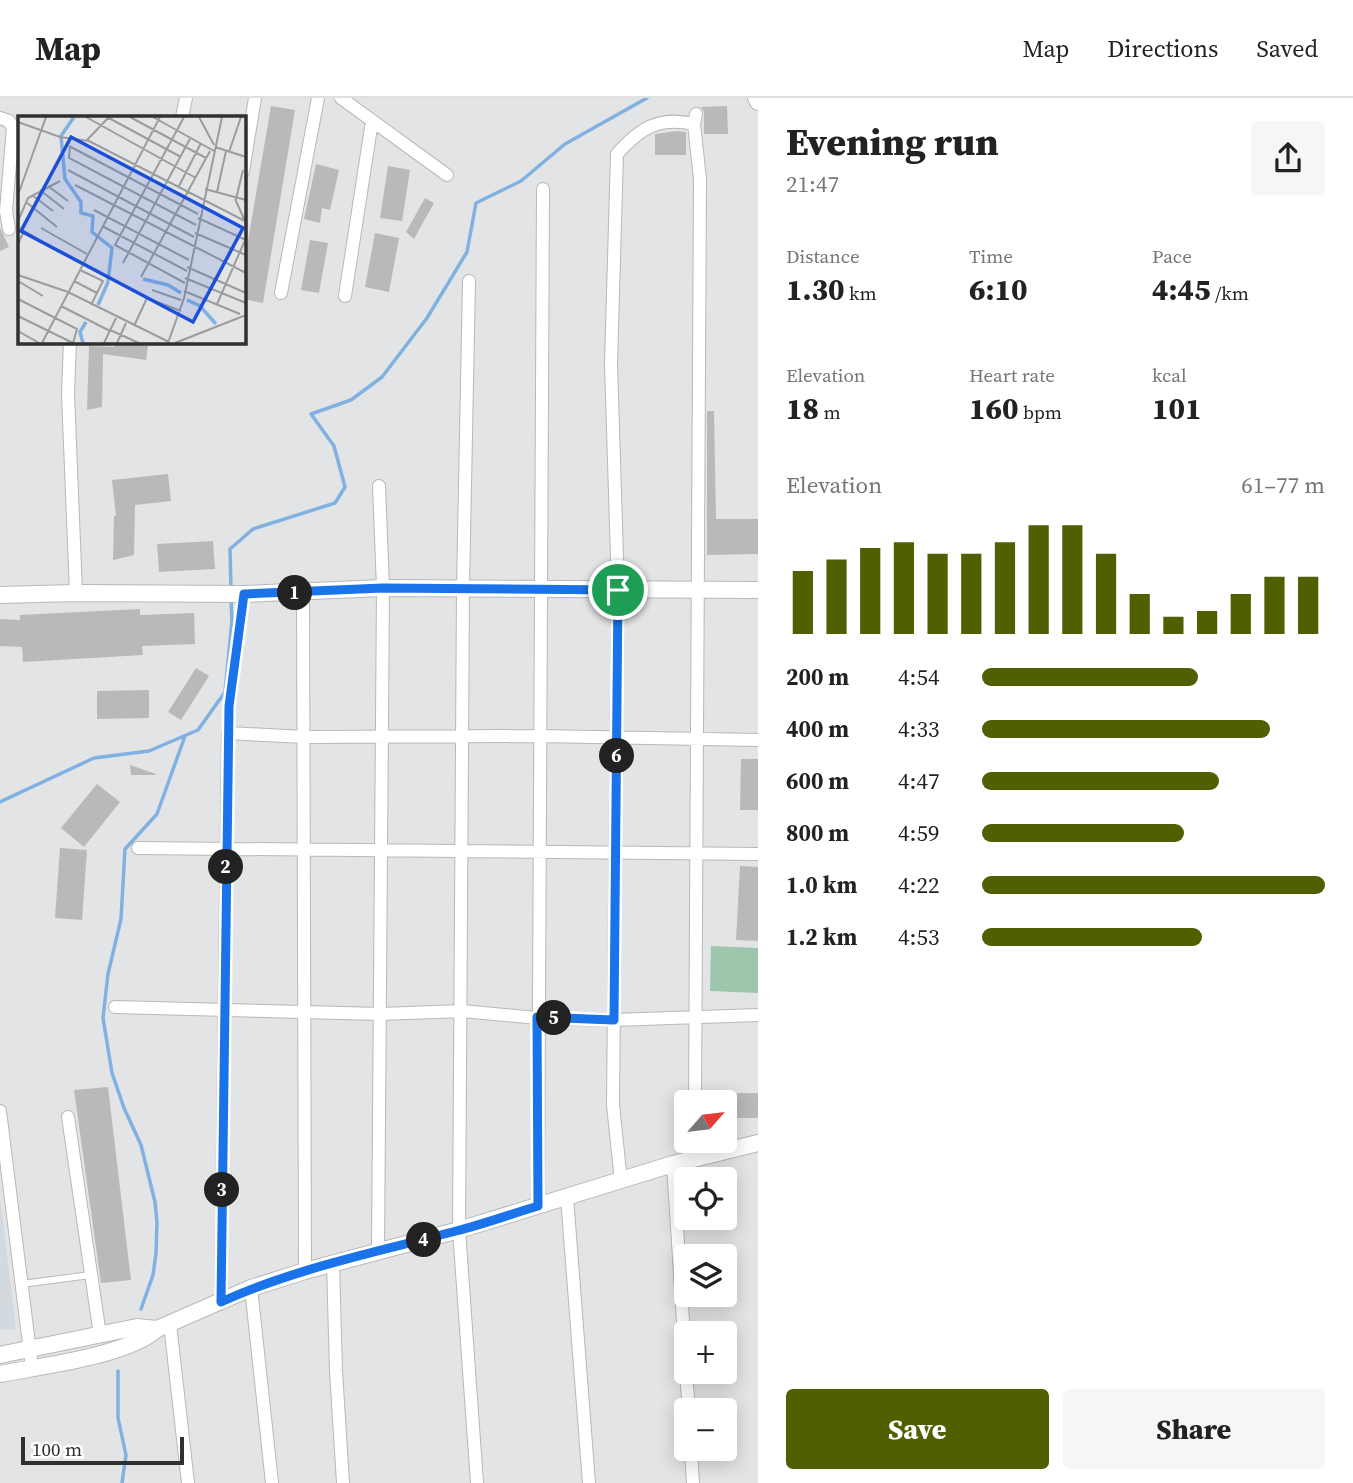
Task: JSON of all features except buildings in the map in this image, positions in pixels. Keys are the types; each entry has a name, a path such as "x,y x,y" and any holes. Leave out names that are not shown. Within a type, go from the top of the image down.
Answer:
{"street":[{"path":"182,116 186,98"},
{"path":"245,160 256,98"},
{"path":"281,293 318,98"},
{"path":"341,98 447,175"},
{"path":"0,118 9,121 13,128 6,211 9,229"},
{"path":"621,1181 613,1105 618,590 611,364 617,154 653,123 695,119 700,179 695,1090"},
{"path":"345,296 373,121"},
{"path":"538,1206 543,189"},
{"path":"469,281 463,588 459,1230 477,1483"},
{"path":"70,343 68,394 76,593"},
{"path":"378,1251 383,588 379,486"},
{"path":"0,595 303,593 383,588 697,592 758,590"},
{"path":"303,593 305,1271"},
{"path":"221,1302 228,733 304,737 539,736 758,740"},
{"path":"138,848 758,854"},
{"path":"115,1007 380,1014 461,1011 614,1020 758,1014"},
{"path":"0,1111 32,1368"},
{"path":"68,1117 100,1335"},
{"path":"737,1145 758,1143"},
{"path":"0,1374 124,1348 251,1288 567,1198 673,1164 693,1153"},
{"path":"673,1164 683,1321"},
{"path":"567,1198 589,1483"},
{"path":"333,1263 343,1483"},
{"path":"251,1288 272,1483"},
{"path":"0,1355 137,1327 164,1327"},
{"path":"164,1327 188,1483"},
{"path":"692,1461 693,1483"}],"lane":[{"path":"21,1284 90,1275"}],"path":[{"path":"228,733 242,594"}],"shaded area":[{"path":"0,1196 16,1329 0,1330"}],"green space":[{"path":"711,946 758,948 758,993 710,991"}],"waterway":[{"path":"231,589 230,549 253,529 335,503 345,487 334,446 311,414 351,400 382,377 427,318 467,252 476,203 521,181 565,144 647,98"},
{"path":"0,802 94,758 149,751 198,730 225,692 232,621 231,600"},
{"path":"141,1309 153,1275 156,1253 155,1202 141,1145 112,1073 103,1018 108,974 121,919 125,849 157,814 185,736"},
{"path":"118,1371 118,1418 126,1455 122,1483"}],"route":[{"path":"383,588 618,590 614,1020 537,1017 538,1206 305,1271 251,1288 221,1302 229,706 244,594 383,588"}]}
